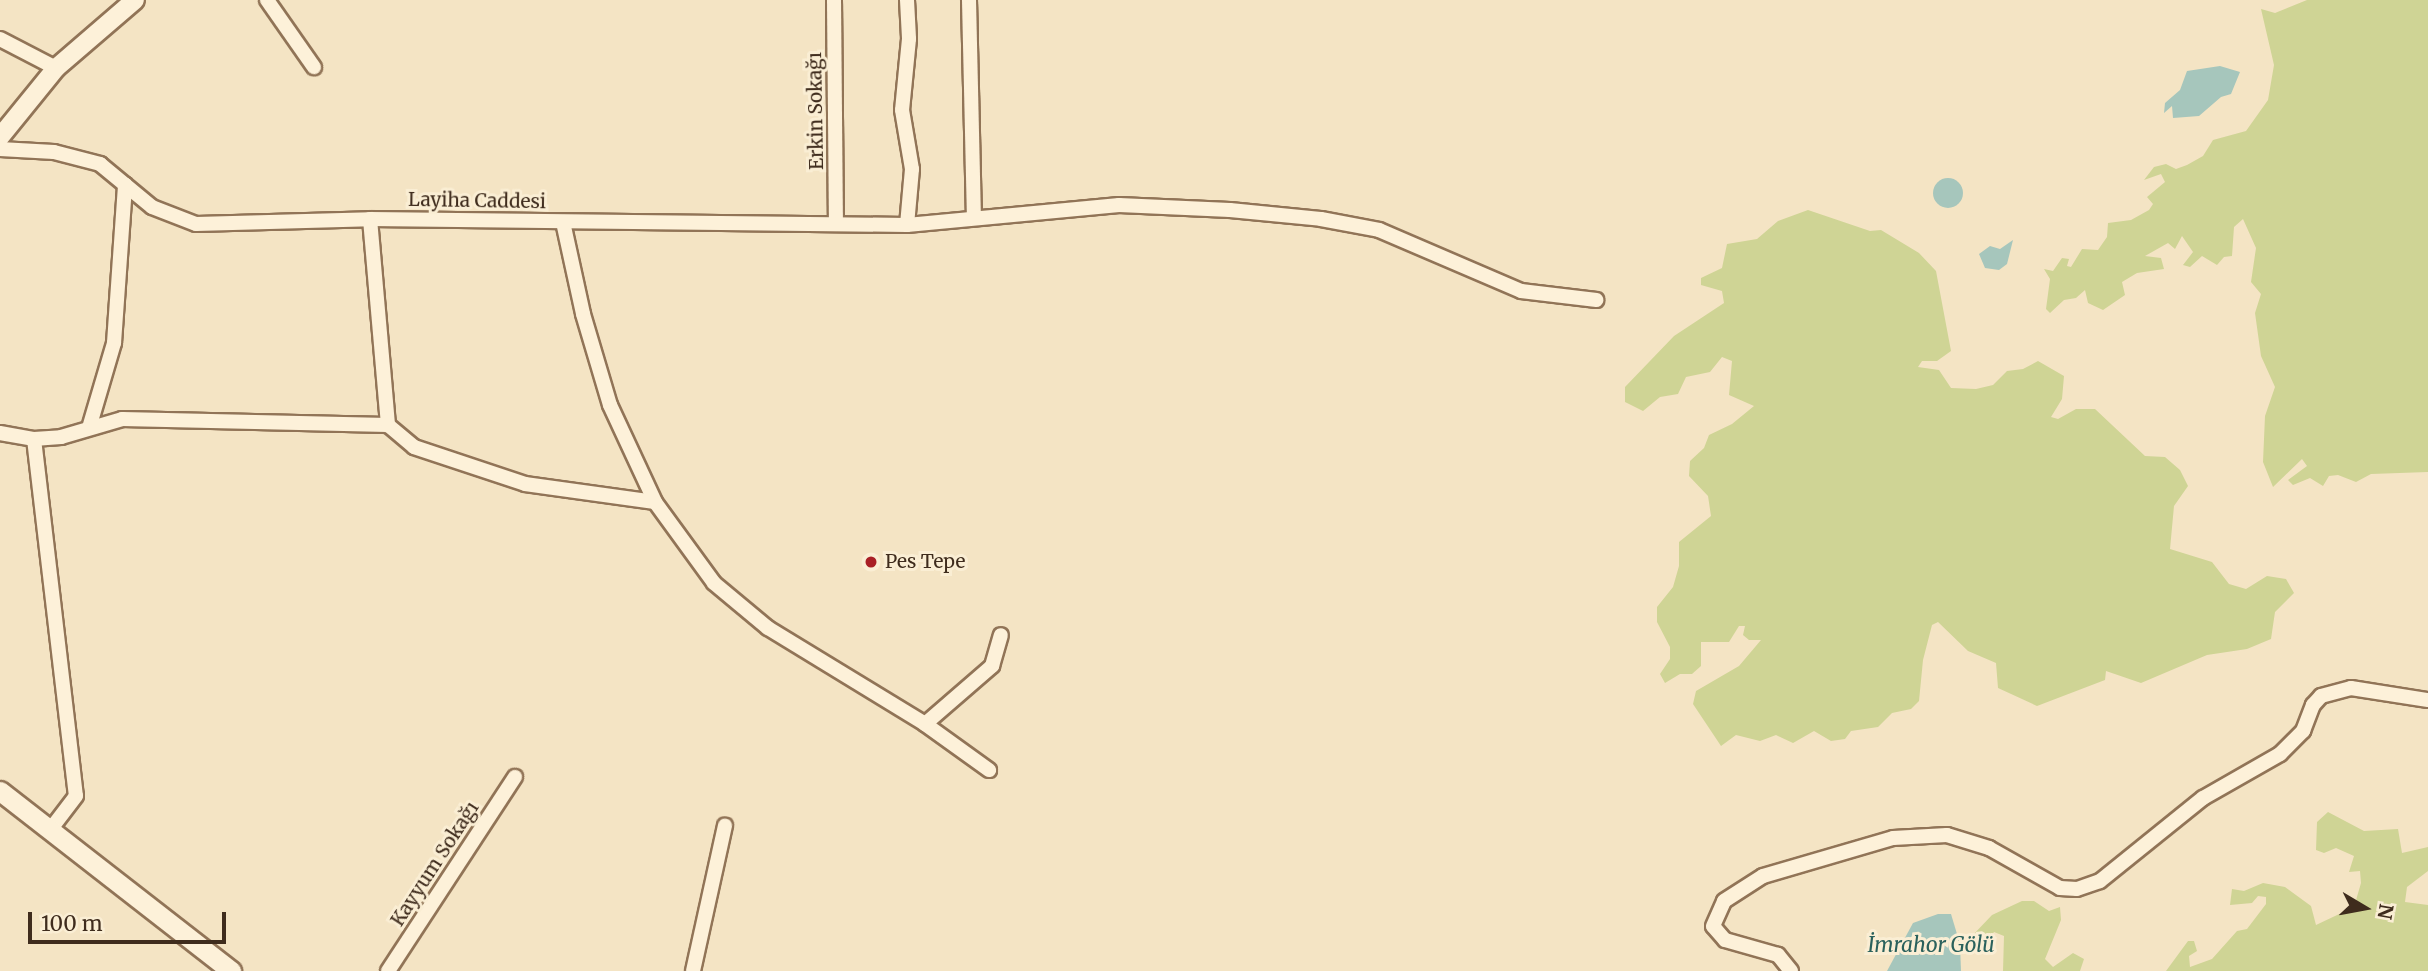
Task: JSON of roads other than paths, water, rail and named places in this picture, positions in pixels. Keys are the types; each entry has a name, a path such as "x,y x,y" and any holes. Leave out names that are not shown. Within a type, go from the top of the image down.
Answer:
{"main road":[{"path":"0,791 231,971"}],"street":[{"path":"0,137 56,68 133,0"},
{"path":"267,0 313,67"},
{"name":"Erkin Sokağı","path":"834,0 836,223"},
{"path":"907,0 909,39 902,110 912,169 907,225"},
{"path":"969,0 974,218"},
{"path":"0,39 56,68"},
{"name":"Layiha Caddesi","path":"0,149 54,152 100,164 152,207 196,224 370,219 907,225 1119,205 1321,219 1379,230 1521,291 1596,300"},
{"path":"89,428 114,343 125,184"},
{"path":"370,219 388,425"},
{"path":"563,222 583,314 611,405 654,502 714,583 768,628 925,724 989,770"},
{"path":"0,433 34,439 122,419 388,425 414,447 524,484 654,502"},
{"path":"34,439 76,796 50,830"},
{"path":"925,724 992,666 1001,635"},
{"path":"1791,971 1778,955 1725,940 1713,926 1724,901 1763,876 1893,838 1947,835 1980,844 2060,888 2077,889 2100,881 2203,798 2280,754 2303,731 2313,705 2321,696 2351,688 2428,700"},
{"name":"Kayyum Sokağı","path":"388,971 514,777"},
{"path":"693,971 726,825"}],"water":[{"path":"2220,66 2240,72 2231,94 2221,97 2199,116 2173,118 2172,106 2164,113 2165,103 2180,90 2187,71"},
{"path":"1948,178 1959,182 1963,193 1959,204 1948,208 1937,204 1933,193 1937,182"},
{"path":"2013,240 2007,264 1999,270 1985,268 1979,254 1990,246 2000,249"},
{"name":"İmrahor Gölü","path":"1938,914 1951,914 1960,944 1961,971 1887,971 1913,923"}],"place":[{"name":"Pes Tepe","path":"871,562"}]}
